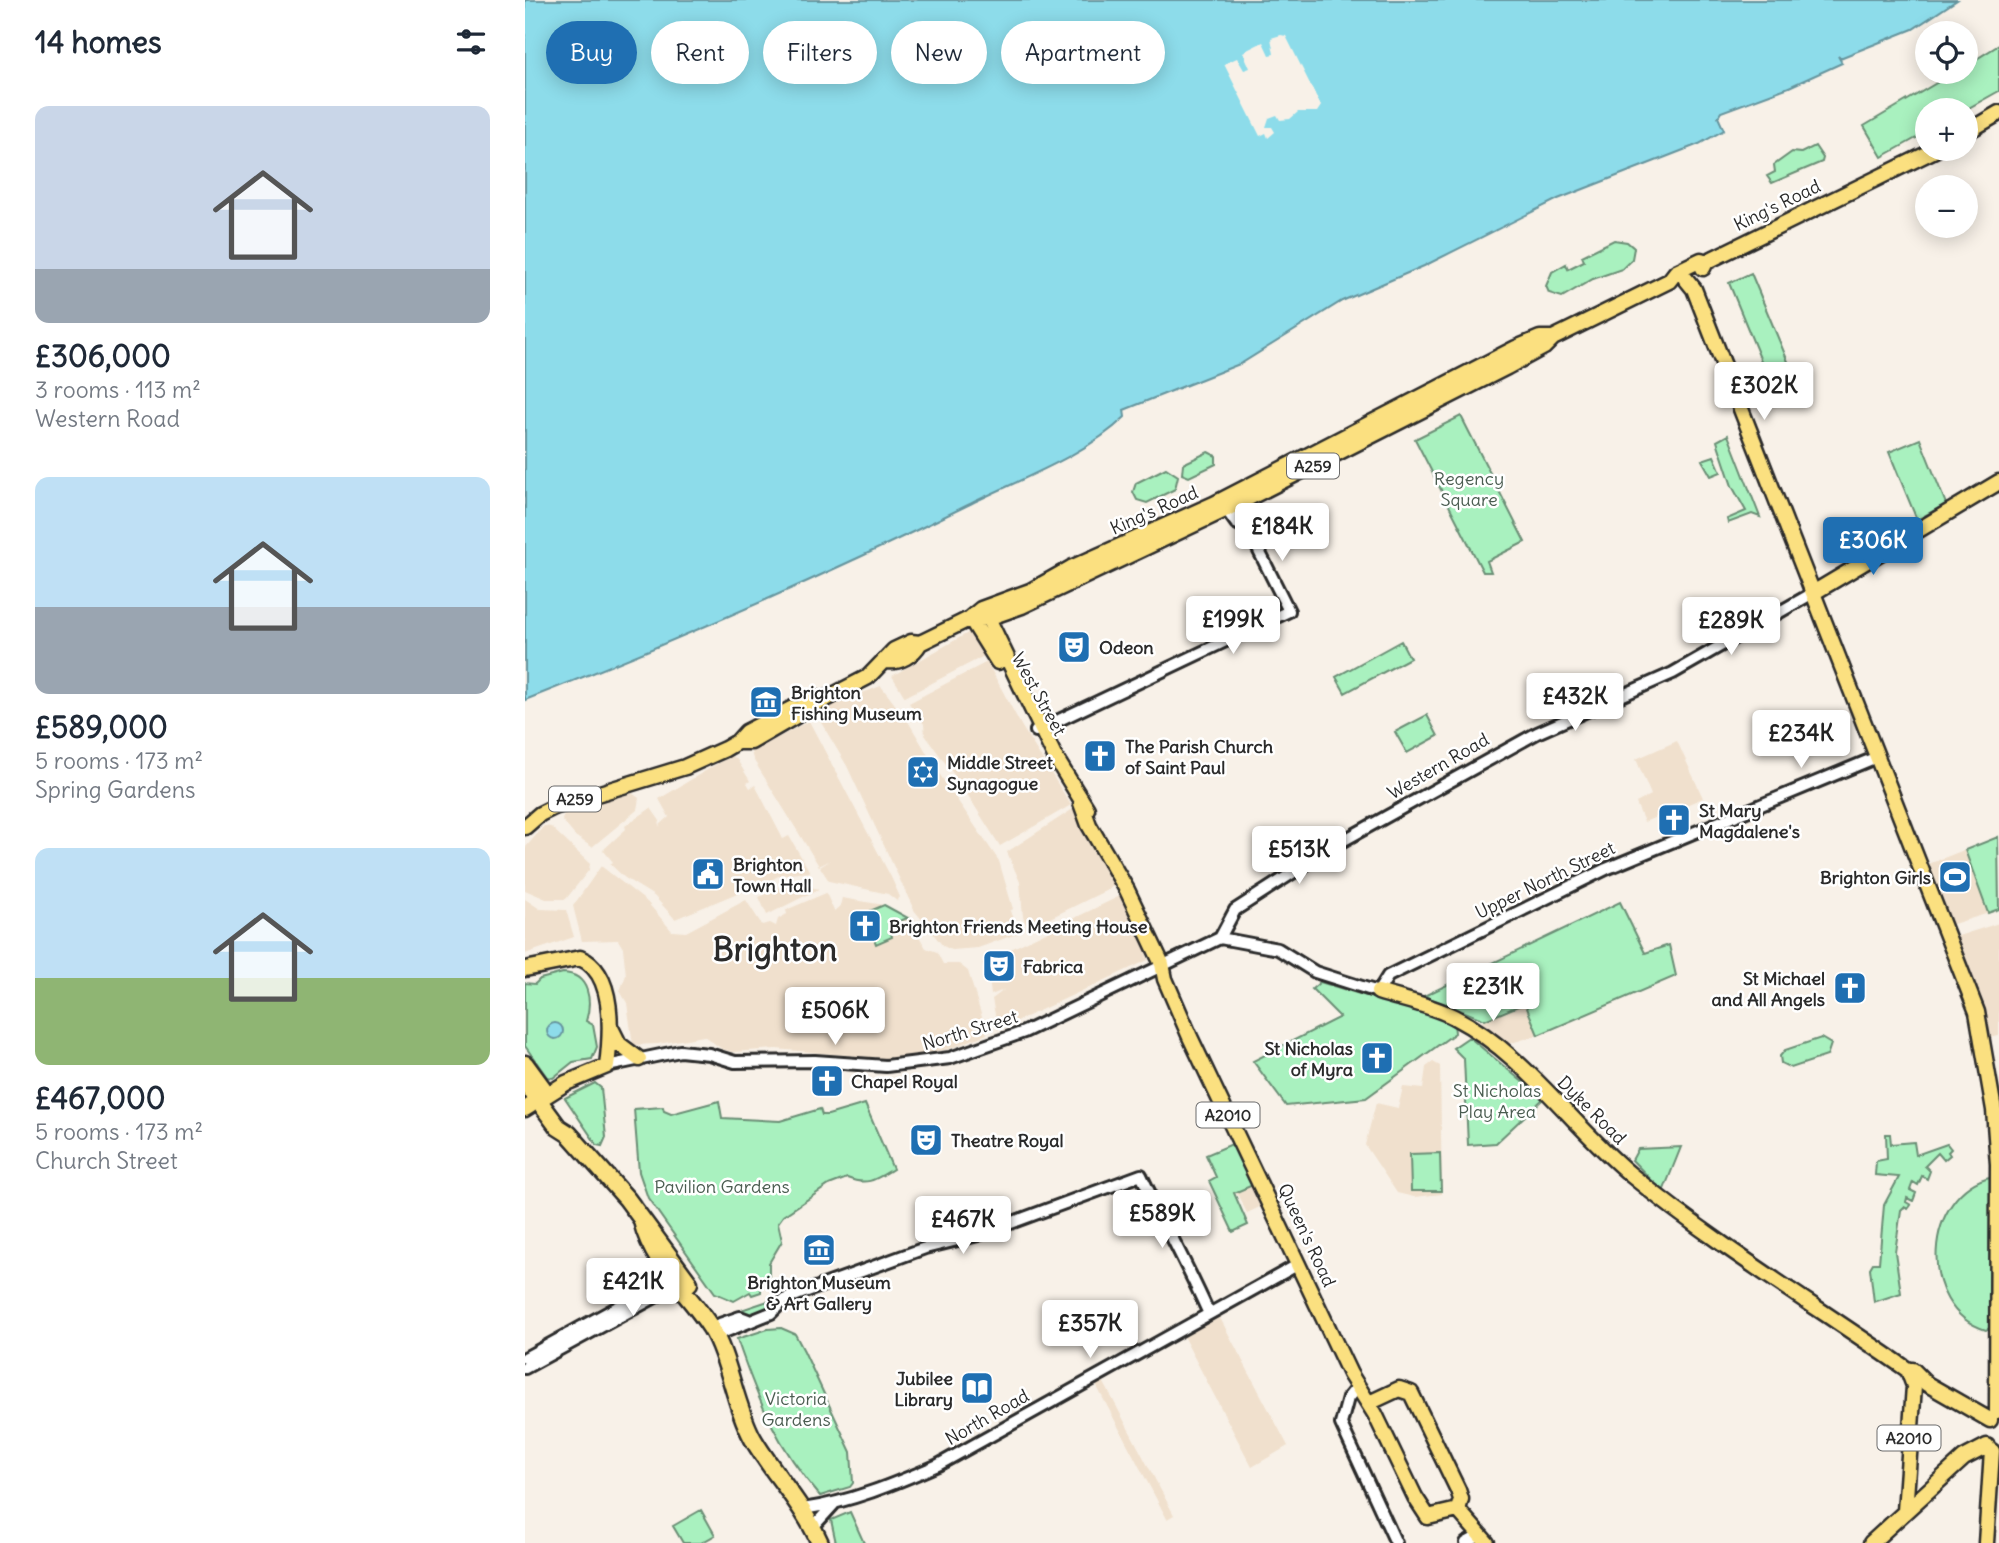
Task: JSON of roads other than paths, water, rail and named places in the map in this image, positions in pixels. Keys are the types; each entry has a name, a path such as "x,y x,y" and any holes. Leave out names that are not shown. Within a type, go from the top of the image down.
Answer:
{"highway":[{"path":"525,1064 558,1127 569,1134 619,1189 642,1221 646,1236 713,1332 752,1438 803,1509 820,1543"},
{"path":"525,1082 544,1098"}],"main road":[{"path":"1978,125 1999,113"},
{"name":"King's Road","path":"1669,281 1679,270 1701,260 1706,262 1915,160"},
{"name":"King's Road","path":"988,618 1507,367 1544,347 1553,338 1669,281 1685,278 1704,268 1706,262"},
{"path":"1685,278 1694,289 1977,1012 1994,1110 1998,1164 1995,1414 1986,1543"},
{"name":"Western Road","path":"1813,593 1999,482"},
{"name":"King's Road","path":"525,827 547,810 685,767 737,743 751,742 797,715 806,705 820,702 868,677 871,670 886,661 895,662 915,651 920,643 970,619 981,608 1030,591 1071,568 1227,503"},
{"path":"970,619 988,618 996,648"},
{"path":"970,619 996,648"},
{"name":"West Street","path":"996,648 1039,729 1101,833 1114,866 1162,964"},
{"path":"525,969 580,958 588,961 603,983 611,1028 607,1066 588,1072 525,1109"},
{"name":"Queen's Road","path":"1162,964 1165,979 1187,1030 1357,1387 1369,1403 1428,1517 1458,1510"},
{"name":"Dyke Road","path":"1378,992 1440,1011 1465,1024 1506,1055 1618,1163 1672,1207 1766,1275 1908,1370 1920,1385"},
{"path":"611,1028 625,1051 639,1059"},
{"path":"1920,1385 1995,1414"},
{"name":"A2010","path":"1871,1543 1905,1511 1913,1494 1920,1385"},
{"path":"1369,1403 1405,1388 1420,1408 1453,1479 1461,1499 1458,1510 1484,1539"},
{"name":"A2010","path":"1913,1494 1964,1458 1993,1449"}],"street":[{"path":"1039,729 1289,611 1248,528 1248,522 1227,503"},
{"name":"Western Road","path":"1220,938 1235,909 1339,843 1537,733 1673,673 1813,593"},
{"name":"Upper North Street","path":"1378,992 1388,976 1606,869 1877,757"},
{"name":"North Street","path":"607,1066 680,1051 709,1054 735,1062 815,1061 886,1066 950,1058 1024,1032 1220,938"},
{"name":"Dyke Road","path":"1220,938 1278,949 1315,972 1378,992"},
{"path":"713,1332 740,1317 748,1320 771,1312 784,1300 799,1294 925,1248 978,1235 1141,1175 1168,1232 1181,1249 1209,1314"},
{"name":"North Road","path":"803,1509 834,1504 893,1486 938,1465 1299,1264"},
{"path":"525,1358 678,1279"},
{"path":"525,1368 678,1279"},
{"path":"1357,1387 1348,1398 1341,1423 1396,1543"},
{"path":"813,1527 834,1504"},
{"path":"1466,1543 1484,1539"}],"water":[{"path":"525,0 1957,0 1925,21 1915,21 1913,29 1840,58 1838,56 1842,63 1789,87 1721,112 1718,117 1724,130 1699,144 1558,199 1424,266 1342,301 1242,363 1124,410 1125,417 1109,431 1050,466 859,558 638,655 525,700"},
{"path":"555,1023 561,1025 561,1037 555,1039 549,1037 547,1031 549,1025"}],"place":[{"name":"Odeon","path":"1074,647"},
{"name":"Brighton Fishing Museum","path":"766,702"},
{"name":"The Parish Church of Saint Paul","path":"1100,756"},
{"name":"Middle Street Synagogue","path":"923,772"},
{"name":"St Mary Magdalene's","path":"1674,820"},
{"name":"Brighton Town Hall","path":"708,874"},
{"name":"Brighton Girls","path":"1955,877"},
{"name":"Brighton Friends Meeting House","path":"865,926"},
{"name":"Fabrica","path":"999,966"},
{"name":"St Michael and All Angels","path":"1850,988"},
{"name":"St Nicholas of Myra","path":"1377,1058"},
{"name":"Chapel Royal","path":"827,1081"},
{"name":"Theatre Royal","path":"926,1140"},
{"name":"Brighton Museum & Art Gallery","path":"819,1250"},
{"name":"Jubilee Library","path":"977,1388"}],"district":[{"name":"Brighton","path":"775,949"}],"park label":[{"name":"Regency Square","path":"1469,488"},
{"name":"St Nicholas Play Area","path":"1497,1100"},
{"name":"Pavilion Gardens","path":"722,1186"},
{"name":"Victoria Gardens","path":"796,1408"}]}
